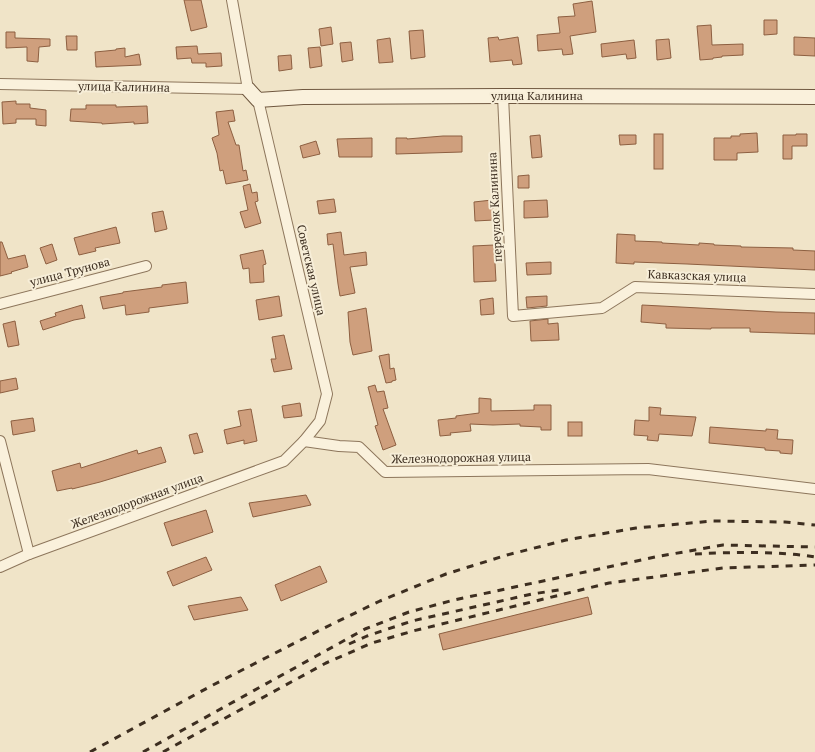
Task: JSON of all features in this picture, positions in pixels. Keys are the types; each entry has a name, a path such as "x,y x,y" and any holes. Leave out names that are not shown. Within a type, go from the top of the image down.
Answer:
{"street":[{"path":"232,0 248,89 258,100"},
{"name":"улица Калинина","path":"0,84 248,89"},
{"name":"переулок Калинина","path":"502,96 513,316"},
{"name":"улица Калинина","path":"258,100 302,97 815,97"},
{"name":"Советская улица","path":"258,100 327,394 320,421 304,441"},
{"name":"улица Трунова","path":"0,304 146,266"},
{"name":"Кавказская улица","path":"513,316 602,308 635,287 815,294"},
{"path":"0,441 28,554"},
{"name":"Железнодорожная улица","path":"0,567 28,554 284,461 304,441 359,447 386,472 648,469 815,489"}],"building":[{"path":"184,0 201,0 207,27 191,31"},
{"path":"592,1 596,32 570,36 573,54 563,55 562,49 538,51 537,35 560,33 558,17 575,16 573,4"},
{"path":"764,20 777,20 777,34 764,35"},
{"path":"711,25 712,45 743,44 743,55 722,56 713,59 700,60 697,26"},
{"path":"331,27 333,44 321,46 319,29"},
{"path":"423,30 425,57 411,59 409,31"},
{"path":"6,32 15,32 15,38 50,39 50,46 39,47 38,62 27,61 27,47 6,48"},
{"path":"66,36 77,36 77,50 67,50"},
{"path":"498,37 499,40 518,37 522,64 513,65 512,60 490,62 488,38"},
{"path":"794,37 815,38 815,56 794,55"},
{"path":"390,38 393,62 379,63 377,40"},
{"path":"669,39 671,58 657,60 656,40"},
{"path":"634,40 636,58 627,59 626,54 602,57 601,44"},
{"path":"351,42 353,60 342,62 340,43"},
{"path":"197,46 198,54 221,53 222,66 206,67 206,63 192,63 191,58 177,59 176,47"},
{"path":"320,47 322,66 310,68 308,48"},
{"path":"125,48 125,57 139,54 141,65 96,67 95,52"},
{"path":"291,55 292,69 279,71 278,56"},
{"path":"16,101 16,104 30,104 30,108 46,110 46,126 36,125 36,119 16,119 16,123 3,124 2,102"},
{"path":"86,105 116,105 116,107 147,106 148,123 134,124 134,122 102,124 70,121 71,109 86,109"},
{"path":"233,110 235,121 228,122 236,145 239,145 243,171 246,170 248,180 226,184 223,170 220,171 217,153 212,138 219,135 216,112"},
{"path":"757,133 758,152 737,153 737,160 714,160 714,138 731,138 731,136 740,136 740,134"},
{"path":"654,134 663,134 663,169 654,169"},
{"path":"807,134 807,146 792,146 792,159 783,159 783,135"},
{"path":"540,135 542,157 532,158 530,136"},
{"path":"619,135 636,135 636,144 620,145"},
{"path":"462,136 462,152 396,154 396,138 407,139"},
{"path":"372,138 372,157 339,157 337,139"},
{"path":"316,141 320,154 303,158 300,146"},
{"path":"529,175 529,188 518,188 518,176"},
{"path":"250,184 252,193 257,192 258,201 255,202 261,223 245,228 240,212 248,210 243,186"},
{"path":"334,199 336,212 319,214 317,201"},
{"path":"492,200 494,220 475,221 474,202"},
{"path":"547,200 548,217 524,218 524,201"},
{"path":"163,211 167,229 155,232 152,213"},
{"path":"116,227 120,243 95,248 96,251 79,255 74,238"},
{"path":"341,232 344,255 366,252 367,265 350,267 355,293 340,296 333,244 328,245 327,234"},
{"path":"617,234 635,235 635,241 699,245 699,243 741,247 793,248 793,250 815,251 815,270 634,262 634,264 616,263"},
{"path":"0,242 2,242 8,259 25,255 28,267 0,276"},
{"path":"52,244 57,260 46,264 40,248"},
{"path":"494,245 496,281 474,282 473,246"},
{"path":"263,250 266,264 263,265 264,282 250,283 249,268 243,269 240,255"},
{"path":"551,262 551,274 527,275 526,263"},
{"path":"186,282 188,303 149,308 149,312 126,315 125,305 103,309 100,297 123,292 162,287 162,285"},
{"path":"279,296 282,316 259,320 256,300"},
{"path":"547,296 547,306 527,308 526,297"},
{"path":"493,298 494,314 481,315 480,300"},
{"path":"82,305 85,318 43,330 40,321 56,316 55,313"},
{"path":"642,305 815,313 815,334 750,332 750,328 666,328 666,324 641,322"},
{"path":"366,308 372,351 353,355 350,342 348,312"},
{"path":"548,319 548,324 558,323 559,340 531,341 530,321"},
{"path":"15,321 19,345 8,347 3,324"},
{"path":"284,335 292,369 274,372 271,359 276,359 272,337"},
{"path":"389,354 390,369 394,368 396,380 386,383 379,356"},
{"path":"16,378 18,389 0,393 0,381"},
{"path":"375,385 377,392 384,391 388,408 383,409 396,445 383,450 375,426 378,425 368,387"},
{"path":"479,398 491,399 491,411 534,410 534,405 551,405 551,430 541,430 541,427 520,426 520,424 470,424 471,431 450,433 451,435 440,436 438,420 479,413"},
{"path":"300,403 302,416 284,418 282,406"},
{"path":"649,407 661,408 660,415 696,417 692,436 659,434 658,441 647,440 648,436 634,435 635,420 649,421"},
{"path":"251,409 257,441 244,444 244,440 227,444 224,430 241,426 238,411"},
{"path":"33,418 35,431 13,435 11,421"},
{"path":"568,422 582,422 582,436 568,436"},
{"path":"710,427 766,431 766,429 778,430 777,439 793,440 792,454 780,453 780,451 765,450 765,448 709,443"},
{"path":"197,433 203,452 194,454 189,435"},
{"path":"161,447 166,462 100,482 57,491 52,471 80,463 81,468 137,450 138,454"},
{"path":"306,495 311,505 253,517 249,503"},
{"path":"206,510 213,532 172,546 164,523"},
{"path":"206,557 212,570 173,586 167,572"},
{"path":"320,566 327,582 281,601 275,585"},
{"path":"241,597 248,610 194,620 188,606"},
{"path":"588,597 592,614 443,650 439,634"}],"railway":[{"path":"90,752 211,686 322,629 380,601 446,574 507,555 566,540 636,528 712,521 785,522 815,525"},
{"path":"143,752 365,629 409,612 454,600 655,557 723,545 815,547"},
{"path":"695,554 755,552 815,557"},
{"path":"163,752 326,663 372,643 413,631 609,583 723,568 815,565"},
{"path":"349,644 367,636 412,621 532,594 559,590"}]}
